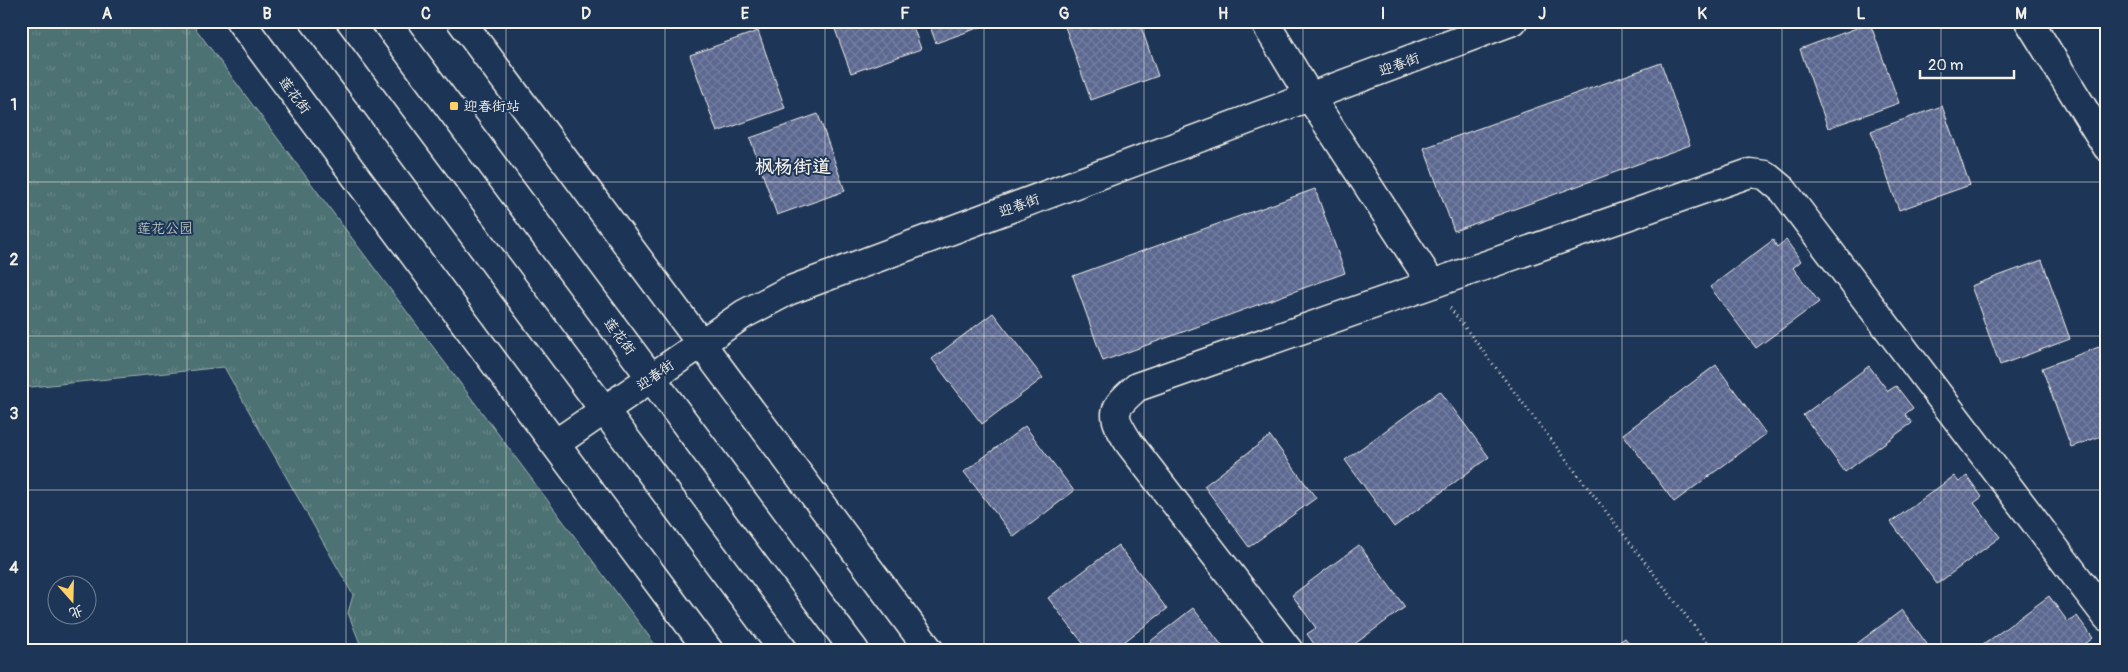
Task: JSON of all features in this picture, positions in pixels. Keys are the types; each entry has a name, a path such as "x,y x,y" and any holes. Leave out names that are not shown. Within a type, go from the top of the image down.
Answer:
{"street":[{"name":"莲花街","path":"240,21 709,651"},
{"path":"314,21 784,651"},
{"name":"莲花街","path":"386,21 855,651"},
{"path":"461,21 930,651"},
{"path":"1264,21 1310,97 1432,284"},
{"name":"迎春街","path":"555,444 744,314 788,290 1513,21"},
{"path":"2029,21 2107,147"},
{"path":"1289,651 1129,443 1118,425 1116,412 1118,404 1137,387 1750,173 1765,174 1783,190 2107,617"}],"path":[{"path":"1432,284 1713,651"}],"green space":[{"name":"莲花公园","path":"21,21 190,21 660,651 363,651 348,613 353,595 224,367 21,388"}],"building":[{"path":"832,21 911,21 921,49 851,73"},
{"path":"928,21 997,21 936,43"},
{"path":"1063,21 1139,21 1158,76 1091,100"},
{"path":"1870,23 1899,103 1828,128 1800,49"},
{"path":"758,31 785,108 717,132 690,55"},
{"path":"1661,63 1690,145 1454,231 1424,148"},
{"path":"1942,106 1970,185 1899,210 1871,131"},
{"path":"818,114 845,191 777,215 750,138"},
{"path":"1315,189 1345,273 1103,361 1073,276"},
{"path":"1773,240 1777,247 1786,240 1801,261 1793,268 1819,302 1756,348 1710,287"},
{"path":"2042,260 2070,339 2000,365 1971,286"},
{"path":"993,313 1043,378 982,424 932,359"},
{"path":"2107,344 2107,434 2071,447 2042,368"},
{"path":"1716,365 1766,434 1674,502 1623,434"},
{"path":"1869,366 1888,391 1896,386 1913,408 1905,414 1912,423 1845,472 1803,415"},
{"path":"1440,391 1489,457 1394,527 1345,460"},
{"path":"1025,426 1074,491 1014,537 964,472"},
{"path":"1270,436 1316,498 1249,547 1204,486"},
{"path":"1954,476 1959,482 1967,476 1982,497 1974,503 2000,537 1937,584 1891,522"},
{"path":"1118,545 1167,609 1112,651 1089,651 1048,598"},
{"path":"1359,545 1405,607 1345,651 1332,649 1319,651 1307,634 1316,628 1292,595"},
{"path":"2049,596 2068,622 2077,616 2093,638 2085,644 2090,651 1987,651 1983,645"},
{"path":"1193,608 1226,651 1138,651"},
{"path":"1902,610 1932,651 1847,651"},
{"path":"1625,638 1635,651 1607,651"}],"place":[{"name":"迎春街站","path":"454,106"}],"district":[{"name":"枫杨街道","path":"793,166"}]}
